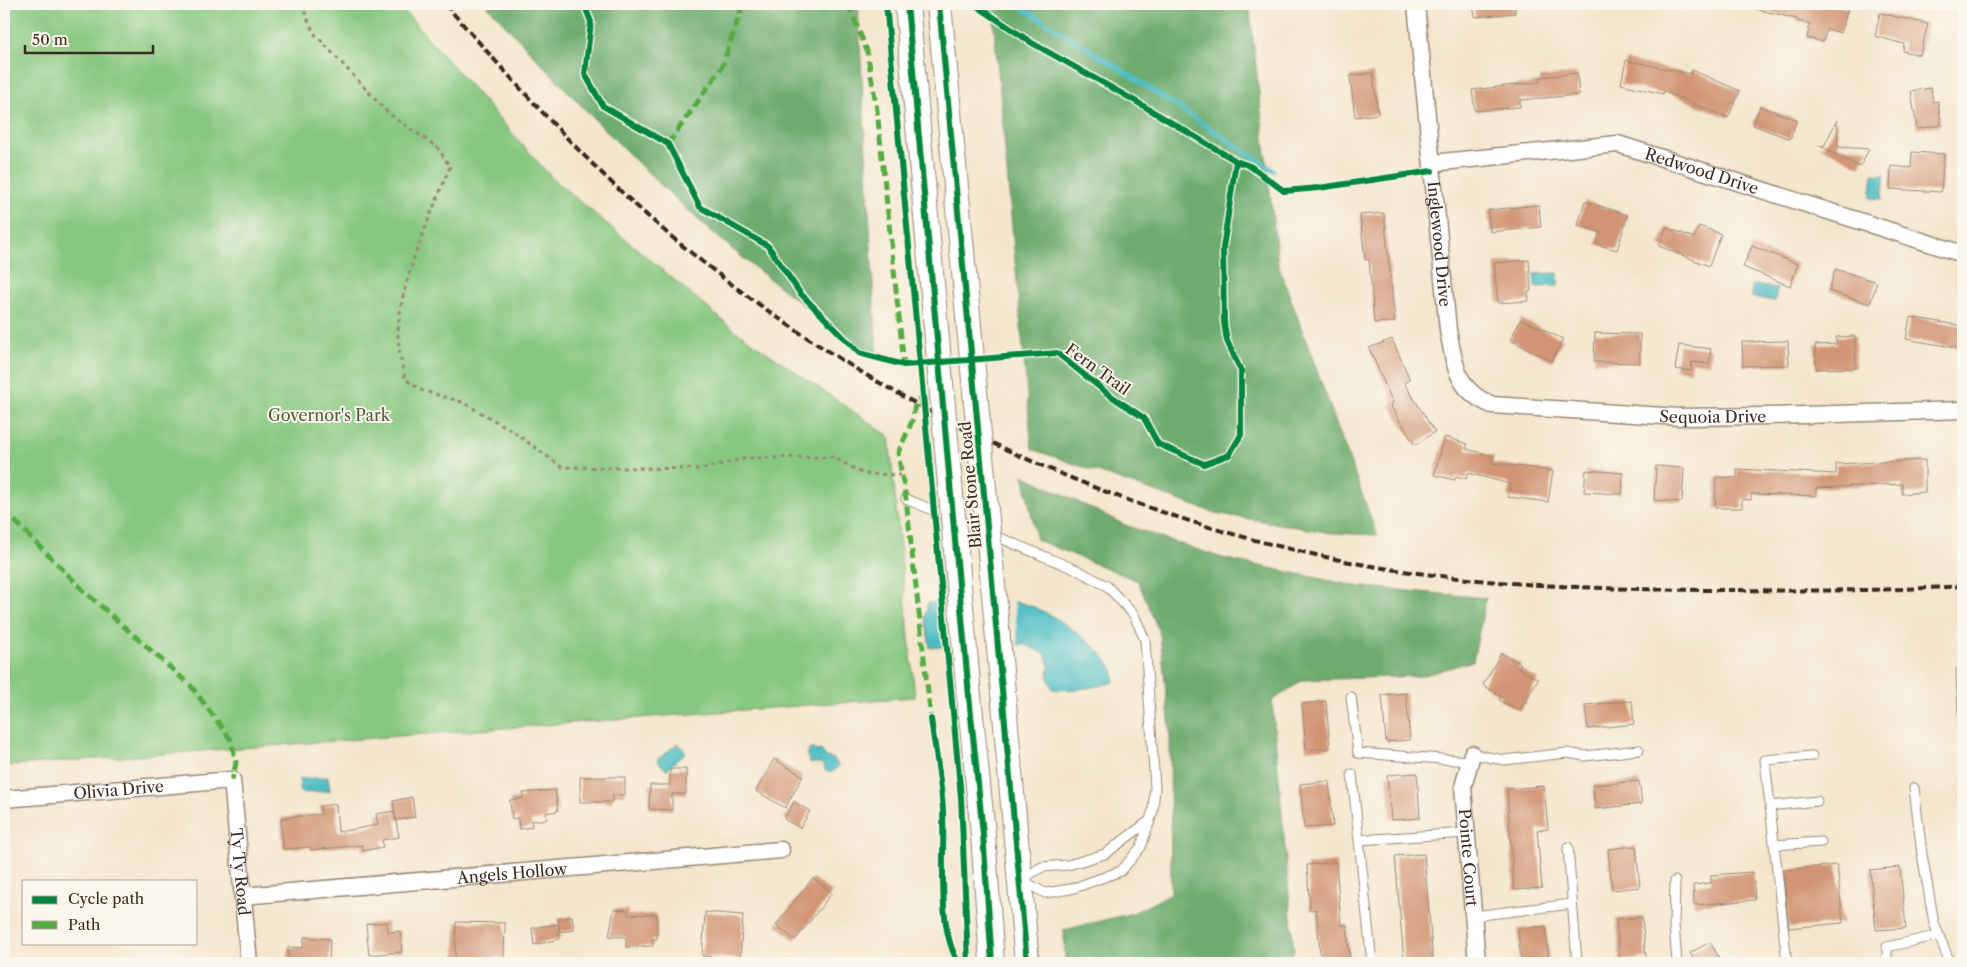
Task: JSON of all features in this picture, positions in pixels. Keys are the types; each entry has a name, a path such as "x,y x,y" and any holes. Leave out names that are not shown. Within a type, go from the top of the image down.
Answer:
{"main road":[{"name":"Blair Stone Road","path":"907,4 987,883 992,963"},
{"name":"Blair Stone Road","path":"939,4 1027,963"},
{"path":"987,883 1020,880"}],"street":[{"name":"Inglewood Drive","path":"1416,4 1448,330 1457,372 1468,391"},
{"name":"Redwood Drive","path":"1432,163 1618,144 1963,254"},
{"name":"Sequoia Drive","path":"1468,391 1478,399 1492,404 1680,416 1769,416 1963,410"},
{"name":"Pointe Court","path":"1471,757 1462,787 1477,963"},
{"name":"Olivia Drive","path":"4,799 232,780"},
{"name":"Ty Ty Road","path":"232,780 249,963"},
{"name":"Angels Hollow","path":"243,896 781,850"}],"lane":[{"path":"906,499 1077,570 1107,586 1134,615 1145,640 1155,787 1152,812 1141,847 1121,871 1070,889 1045,893 1020,880"},
{"path":"1963,670 1960,671 1963,713"},
{"path":"1351,697 1358,752 1504,760 1568,753 1585,756 1639,750"},
{"path":"1787,963 1765,760 1812,756"},
{"path":"1352,774 1372,963"},
{"path":"1914,788 1922,854 1934,924 1950,963"},
{"path":"1770,806 1817,801"},
{"path":"1020,880 1042,867 1068,865 1105,854 1149,821"},
{"path":"1359,840 1466,833"},
{"path":"1774,845 1821,842"},
{"path":"1568,847 1577,963"},
{"path":"1675,881 1674,925 1677,963"},
{"path":"1473,916 1572,904"},
{"path":"1887,963 1887,947 1939,935"}],"path":[{"path":"301,4 314,34 388,113 438,148 450,167 403,296 398,334 405,379 420,390 462,402 508,428 562,468 701,469 748,458 833,456 864,474 902,475"}],"green space":[{"name":"Governor's Park","path":"4,4 398,4 552,178 733,329 889,436 915,697 4,766"},
{"path":"486,4 858,4 877,359 759,271 714,234 587,111"},
{"path":"992,4 1249,4 1278,264 1377,535 1331,533 1215,513 1032,449"},
{"path":"1023,475 1125,525 1222,558 1355,586 1486,598 1473,661 1422,676 1303,680 1272,701 1294,951 1286,963 1065,963 1064,930 1133,913 1171,894 1170,729 1160,634 1138,581 1037,540"}],"water":[{"path":"1873,174 1885,175 1882,199 1870,198"},
{"path":"1558,273 1558,286 1535,287 1534,274"},
{"path":"1752,285 1777,288 1775,301 1752,297"},
{"path":"977,599 1011,601 1041,610 1052,616 1089,642 1108,661 1113,670 1114,682 1068,690 1053,689 1048,678 1049,666 1045,654 1026,645 981,643 930,648 925,617 928,603"},
{"path":"678,743 686,752 666,770 657,760"},
{"path":"813,748 815,751 821,750 826,757 834,759 838,765 835,770 832,772 826,771 821,763 810,763 807,756 809,750"},
{"path":"328,777 330,791 301,793 299,779"}],"pier":[{"path":"977,597 1014,600 1018,647 981,645 943,649 939,600"}],"building":[{"path":"1473,4 1515,4 1515,13 1475,17"},
{"path":"1756,4 1831,4 1848,8 1841,33 1827,29 1823,42 1807,38 1810,24 1756,9"},
{"path":"1880,13 1928,24 1920,55 1903,51 1904,44 1875,36"},
{"path":"1626,60 1690,74 1692,70 1740,91 1728,118 1664,91 1663,94 1621,84"},
{"path":"1373,73 1378,114 1355,117 1350,76"},
{"path":"1577,73 1579,95 1520,100 1520,107 1475,111 1472,90 1540,82 1540,77"},
{"path":"1931,88 1933,102 1938,101 1941,125 1917,129 1911,91"},
{"path":"1760,106 1797,120 1790,139 1753,125"},
{"path":"1837,120 1838,147 1869,149 1860,167 1818,145 1824,146"},
{"path":"1912,152 1944,154 1941,192 1890,189 1891,166 1911,168"},
{"path":"1585,201 1628,215 1617,250 1596,244 1600,232 1578,225"},
{"path":"1539,205 1541,227 1490,232 1488,210"},
{"path":"1384,213 1395,322 1374,323 1369,259 1365,260 1360,215"},
{"path":"1699,226 1721,234 1709,266 1659,246 1666,227 1694,238"},
{"path":"1752,246 1798,264 1790,286 1743,267"},
{"path":"1529,260 1531,291 1528,292 1529,301 1498,303 1494,263"},
{"path":"1835,269 1877,282 1870,304 1829,291"},
{"path":"1910,317 1963,326 1963,349 1906,339"},
{"path":"1521,319 1563,339 1552,361 1510,340"},
{"path":"1595,333 1640,334 1640,363 1594,362"},
{"path":"1855,336 1856,368 1816,369 1815,345 1837,344 1836,337"},
{"path":"1392,339 1410,380 1404,383 1435,432 1415,445 1390,405 1393,403 1369,348"},
{"path":"1788,341 1789,365 1743,366 1742,342"},
{"path":"1679,345 1711,349 1709,364 1692,362 1691,371 1675,369"},
{"path":"1445,437 1468,444 1466,449 1494,456 1492,463 1553,471 1548,502 1508,497 1510,484 1468,473 1466,479 1456,476 1455,480 1434,475"},
{"path":"1925,460 1925,492 1902,494 1902,484 1816,488 1816,496 1751,494 1751,500 1742,499 1742,508 1715,508 1716,477 1737,478 1737,469 1836,474 1836,464"},
{"path":"1656,466 1684,468 1682,502 1654,500"},
{"path":"1586,470 1623,473 1622,494 1584,492"},
{"path":"1501,653 1521,664 1518,668 1538,679 1520,711 1499,700 1501,696 1483,685"},
{"path":"1406,693 1410,740 1386,742 1382,695"},
{"path":"1326,701 1330,748 1306,750 1302,704"},
{"path":"1632,701 1634,724 1588,729 1585,705"},
{"path":"774,759 803,776 785,808 756,791"},
{"path":"670,769 686,769 686,794 672,794 672,810 649,809 650,785 670,785"},
{"path":"1417,773 1420,818 1391,820 1387,775"},
{"path":"580,777 625,777 625,795 613,795 612,802 580,802"},
{"path":"1329,781 1333,826 1304,828 1300,784"},
{"path":"1639,781 1642,804 1595,809 1593,785"},
{"path":"1544,786 1548,829 1537,830 1542,888 1514,890 1507,789"},
{"path":"555,790 558,811 546,813 547,819 531,821 532,827 519,829 518,818 512,819 510,800 523,798 523,793"},
{"path":"412,797 415,817 396,820 393,801"},
{"path":"794,802 810,811 800,828 784,819"},
{"path":"336,804 338,832 378,825 376,814 394,811 399,837 382,840 383,847 363,851 362,845 311,850 310,847 283,849 281,818 321,814 320,806"},
{"path":"1636,846 1640,887 1612,890 1608,849"},
{"path":"1424,854 1433,962 1404,963 1395,856"},
{"path":"1336,862 1341,925 1347,925 1350,963 1321,963 1316,909 1310,910 1307,865"},
{"path":"1837,865 1843,923 1789,928 1783,870"},
{"path":"1900,867 1906,928 1876,930 1870,870"},
{"path":"1753,872 1755,900 1694,905 1693,885 1711,883 1711,875"},
{"path":"813,878 832,893 795,940 776,925"},
{"path":"614,909 628,910 628,915 657,914 657,939 652,939 653,946 626,947 626,937 609,936"},
{"path":"705,912 743,915 740,959 702,956"},
{"path":"572,916 574,930 560,932 558,919"},
{"path":"1642,917 1646,958 1620,961 1616,919"},
{"path":"387,922 388,932 400,931 402,952 369,955 366,924"},
{"path":"456,922 505,923 504,958 486,957 486,960 455,960"},
{"path":"558,924 560,939 534,945 532,928"},
{"path":"1546,926 1549,963 1521,963 1518,929"},
{"path":"304,937 330,939 329,963 288,963 288,947 303,948"},
{"path":"1710,942 1722,963 1696,963 1690,953"}],"waterway":[{"path":"1016,4 1125,72 1273,170"}],"railway":[{"path":"445,4 530,99 620,191 684,247 758,304 835,356 915,403 998,445 1082,483 1170,515 1259,541 1350,562 1445,576 1540,585 1636,589 1848,590 1963,586"}],"marked path":[{"path":"668,144 722,67 743,4"},
{"path":"848,4 867,51 877,110 904,365"},
{"path":"926,395 915,403 913,419 898,453 906,499 931,719"},
{"path":"4,510 85,592 191,686 231,740 236,763 232,780"}],"cycle path":[{"name":"Fern Trail","path":"584,4 591,22 585,74 603,106 668,144 700,207 768,246 800,293 859,353 904,365 1057,353 1108,394 1144,418 1158,444 1204,464 1229,455 1241,435 1241,371 1227,341 1224,323 1223,248 1236,161"},
{"path":"886,4 961,797 968,963"},
{"path":"907,4 983,834 992,963"},
{"path":"939,4 1027,963"},
{"path":"974,4 1032,43 1236,161 1250,166 1284,191 1319,188 1432,171"},
{"path":"931,719 943,810 944,911 947,931 959,963"}]}
